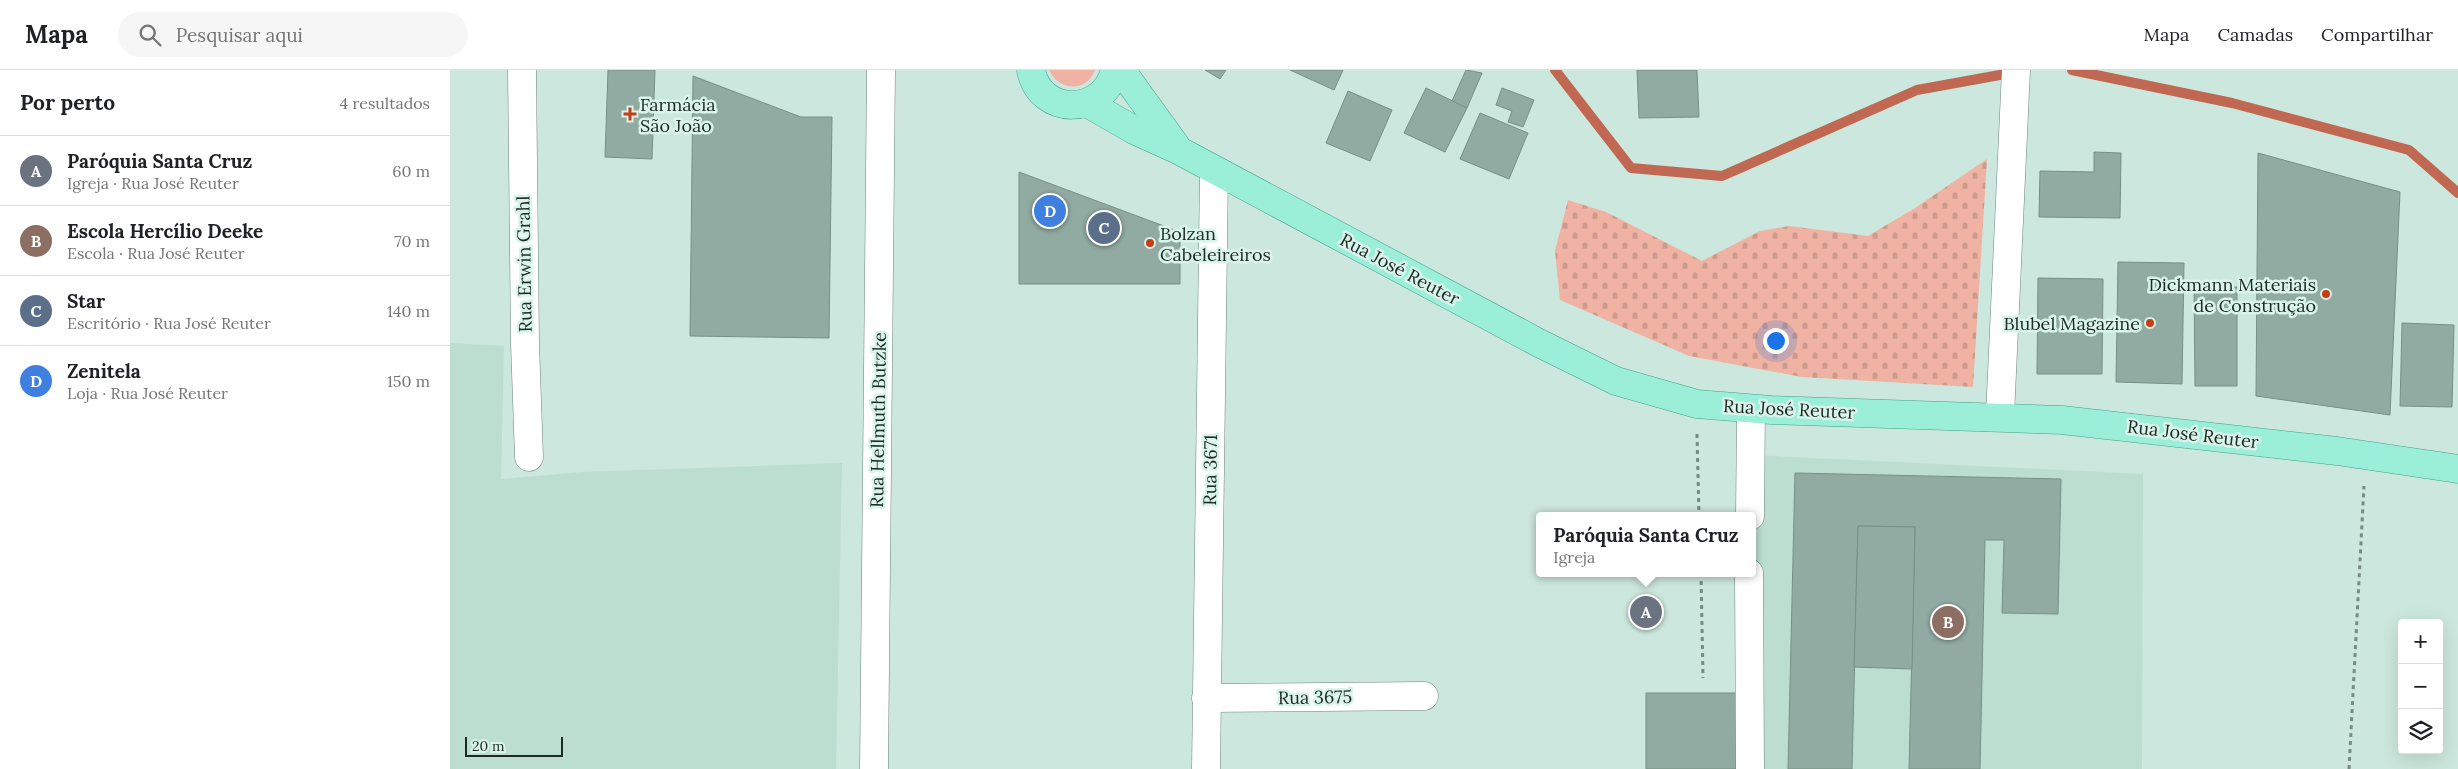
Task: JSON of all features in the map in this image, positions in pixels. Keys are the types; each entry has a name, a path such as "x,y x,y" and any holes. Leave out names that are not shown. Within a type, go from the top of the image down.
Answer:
{"main road":[{"path":"1026,73 1040,91 1052,101 1069,106 1087,103 1102,95 1112,80 1115,70"},
{"name":"Rua José Reuter","path":"1121,70 1178,150"},
{"name":"Rua José Reuter","path":"1087,103 1134,130 1178,150 1539,343 1616,381 1697,404 1751,409 2000,416 2131,426 2366,455 2458,469"}],"street":[{"name":"Rua Erwin Grahl","path":"522,70 525,344 530,457"},
{"name":"Rua Hellmuth Butzke","path":"874,769 881,70"},
{"path":"2000,416 2015,77"},
{"name":"Rua 3671","path":"1206,769 1214,170"},
{"path":"1750,512 1751,409"},
{"path":"1749,577 1750,769"},
{"name":"Rua 3675","path":"1206,698 1424,696"}],"path":[{"path":"1697,404 1699,512"},
{"path":"2349,769 2366,455"},
{"path":"1701,577 1703,678"}],"shaded area":[{"path":"450,343 504,346 501,479 582,472 842,463 836,769 450,769"},
{"path":"1753,455 2143,474 2142,769 1755,769 1754,577 1756,577 1756,512 1753,512"}],"green space":[{"path":"1049,70 1095,70 1086,83 1072,86 1059,82"},
{"path":"1987,159 1973,387 1802,377 1689,356 1560,300 1555,251 1568,200 1606,212 1702,261 1760,231 1789,226 1868,236 1915,208"}],"building":[{"name":"Farmácia São João","path":"608,70 655,70 652,159 605,157"},
{"path":"1205,70 1226,70 1220,79"},
{"path":"1290,70 1343,70 1334,90"},
{"path":"1466,70 1482,73 1467,108 1452,101"},
{"path":"1637,70 1697,70 1699,117 1639,118"},
{"path":"693,76 801,117 832,117 829,338 690,336"},
{"path":"1426,88 1467,108 1445,152 1404,133"},
{"path":"1502,88 1534,100 1523,127 1508,122 1512,111 1496,105"},
{"path":"1348,91 1392,110 1370,161 1326,143"},
{"path":"1480,113 1528,133 1509,179 1460,159"},
{"path":"2094,152 2121,153 2120,218 2039,217 2040,171 2094,172"},
{"name":"Dickmann Materiais de Construção","path":"2258,153 2400,192 2390,415 2256,396"},
{"path":"1019,172 1180,232 1180,284 1019,284"},
{"name":"Blubel Magazine","path":"2118,262 2184,263 2182,384 2116,382"},
{"path":"2038,278 2103,279 2102,374 2037,374"},
{"path":"2194,287 2237,287 2237,386 2195,386"},
{"path":"2402,323 2454,325 2452,407 2400,406"},
{"path":"1795,473 2061,479 2058,614 2002,613 2004,540 1985,540 1980,769 1909,769 1915,527 1858,526 1852,769 1788,769"},
{"path":"1858,526 1915,527 1912,669 1854,667"},
{"path":"1646,693 1740,693 1740,769 1646,769"}],"waterway":[{"path":"1555,70 1631,168 1722,176 1917,90 2016,72"},
{"path":"2072,70 2232,103 2409,150 2458,193"}],"place":[{"name":"Farmácia São João","path":"630,114"},
{"name":"Zenitela","path":"1050,211"},
{"name":"Star","path":"1104,228"},
{"name":"Bolzan Cabeleireiros","path":"1150,243"},
{"name":"Dickmann Materiais de Construção","path":"2326,294"},
{"name":"Blubel Magazine","path":"2150,323"},
{"name":"Paróquia Santa Cruz","path":"1646,612"},
{"name":"Escola Hercílio Deeke","path":"1948,622"}]}
